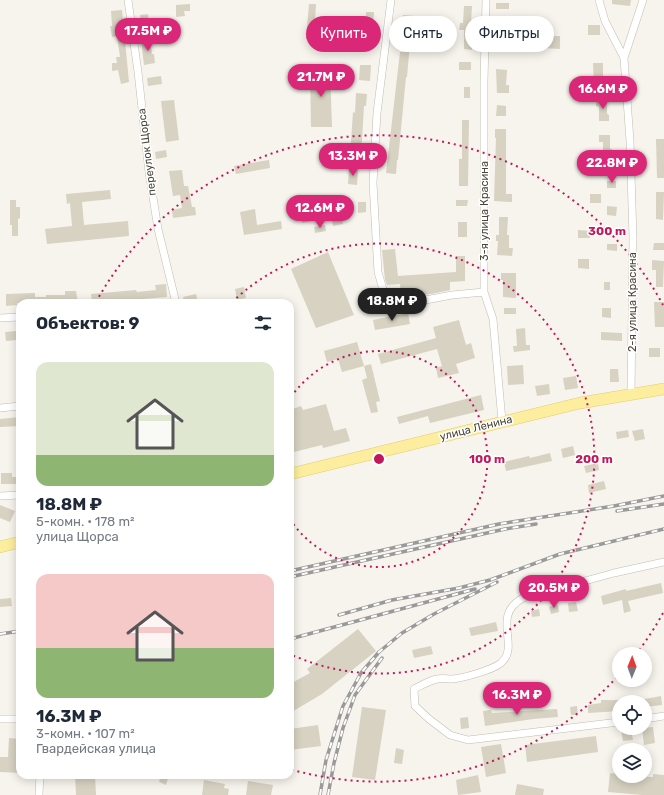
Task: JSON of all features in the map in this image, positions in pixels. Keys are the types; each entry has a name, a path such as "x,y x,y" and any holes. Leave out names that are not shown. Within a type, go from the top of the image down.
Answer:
{"main road":[{"name":"улица Ленина","path":"294,473 580,403 664,389"},
{"path":"0,547 16,543"}],"street":[{"name":"переулок Щорса","path":"128,0 138,72 149,172 158,229 175,299"},
{"path":"391,0 377,113 374,183 378,272 384,293 390,303 404,304 452,295 484,292"},
{"name":"3-я улица Красина","path":"486,0 484,81 484,292 493,319 502,421"},
{"name":"2-я улица Красина","path":"599,0 605,21 624,58 630,141 632,231 632,394"},
{"path":"624,58 643,0"},
{"path":"0,318 16,317"},
{"path":"0,408 16,406"},
{"path":"0,496 16,495"},
{"path":"612,723 468,740 450,735 415,706 414,689 427,682 438,679 452,679 473,675 501,663 507,656 509,644 506,627 508,614 514,603 523,598 614,573 664,562"},
{"path":"652,718 664,716"},
{"path":"0,719 16,719"},
{"path":"39,795 40,779"}],"building":[{"path":"612,0 631,0 630,6 612,4"},
{"path":"496,3 509,3 509,9 496,9"},
{"path":"190,4 190,11 184,11 185,16 176,17 176,5"},
{"path":"309,4 316,4 315,16 308,16"},
{"path":"464,6 472,6 471,16 465,16 465,49 464,30 459,30 460,23 463,23"},
{"path":"122,10 129,82 121,84 118,70 112,71 112,63 117,63 116,57 120,57 117,36 112,37 110,26 112,26 111,11"},
{"path":"366,12 374,12 374,16 366,16"},
{"path":"148,14 149,24 141,25 140,15"},
{"path":"588,25 600,25 600,35 588,35"},
{"path":"554,36 560,36 560,49 554,49"},
{"path":"150,39 155,63 144,65 141,40"},
{"path":"400,52 409,52 396,174 386,173"},
{"path":"459,62 471,62 471,70 459,70"},
{"path":"593,63 603,63 603,80 605,81 605,89 594,88"},
{"path":"360,65 371,65 370,81 359,80"},
{"path":"330,68 332,127 311,127 310,69"},
{"path":"496,69 507,70 506,85 509,85 509,93 497,93"},
{"path":"161,76 162,84 148,86 147,78"},
{"path":"464,87 470,87 470,98 464,98"},
{"path":"356,93 367,94 366,106 364,106 361,157 350,156"},
{"path":"596,99 607,99 607,114 609,115 609,121 599,121 599,107 596,106"},
{"path":"174,100 179,140 166,142 161,101"},
{"path":"497,105 506,106 506,116 496,116"},
{"path":"462,120 469,120 468,186 459,186 459,159 462,159"},
{"path":"495,129 506,129 506,194 512,194 512,202 494,201"},
{"path":"599,135 610,135 610,149 612,149 612,157 603,157 603,142 599,142"},
{"path":"656,139 664,139 664,178 657,178"},
{"path":"166,150 167,157 156,159 155,152"},
{"path":"269,160 270,168 236,174 234,166"},
{"path":"349,169 358,170 357,185 348,184"},
{"path":"182,170 184,186 188,186 192,207 195,207 196,215 173,218 172,210 182,208 180,195 173,196 169,171"},
{"path":"607,181 616,181 616,188 607,188"},
{"path":"110,190 111,199 82,202 84,225 128,221 129,236 47,244 45,229 72,226 70,203 67,204 66,194"},
{"path":"656,192 664,192 663,220 656,219"},
{"path":"590,194 601,194 601,203 590,203"},
{"path":"10,200 16,200 16,207 20,207 18,236 12,236 12,225 10,225"},
{"path":"456,200 468,200 467,206 456,206"},
{"path":"358,202 366,202 366,212 358,213"},
{"path":"346,206 348,218 342,219 343,224 333,226 330,208"},
{"path":"607,206 617,207 616,216 607,215"},
{"path":"255,209 257,225 281,221 282,229 244,235 240,212"},
{"path":"311,212 312,221 302,223 300,213"},
{"path":"499,217 508,217 507,235 509,235 509,248 513,248 512,256 497,255 498,241 496,241 496,235 499,235"},
{"path":"458,222 467,222 467,237 458,237"},
{"path":"325,225 326,231 315,233 314,227"},
{"path":"578,230 590,231 590,238 578,238"},
{"path":"654,243 664,243 664,250 653,250"},
{"path":"607,244 617,244 617,251 607,250"},
{"path":"395,249 398,276 456,272 456,256 465,256 465,281 450,282 450,290 431,294 401,296 400,284 387,285 385,280 382,250"},
{"path":"328,252 354,315 316,328 291,269"},
{"path":"578,259 589,259 589,269 578,268"},
{"path":"652,260 664,261 663,287 656,287 656,270 652,270"},
{"path":"501,273 516,273 516,298 503,297 503,280 501,280"},
{"path":"604,282 610,282 610,290 604,290"},
{"path":"166,284 167,297 142,299 92,299 91,294 136,290 137,292 156,290 155,285"},
{"path":"244,287 246,298 237,299 235,289"},
{"path":"65,291 76,291 77,299 16,299 16,305 6,306 6,294 35,293 35,297 46,297 46,295 65,295"},
{"path":"196,294 197,299 183,299 183,297"},
{"path":"654,302 664,302 664,327 655,327"},
{"path":"504,308 516,308 516,314 504,314"},
{"path":"602,308 611,308 611,318 602,317"},
{"path":"408,313 410,324 375,330 373,320"},
{"path":"459,320 466,345 471,343 475,358 456,364 459,373 438,378 436,368 442,366 437,349 381,364 378,354 436,338 433,327"},
{"path":"525,328 526,345 530,345 530,350 514,352 513,346 517,346 516,329"},
{"path":"16,331 16,340 6,341 5,332"},
{"path":"601,332 622,333 622,341 601,340"},
{"path":"357,342 364,366 342,372 338,359 327,362 324,351"},
{"path":"649,348 660,348 660,357 649,357"},
{"path":"371,364 380,401 376,402 378,412 371,413 362,380 367,378 364,366"},
{"path":"523,365 524,384 508,385 507,366"},
{"path":"610,369 618,369 619,382 610,382"},
{"path":"576,376 578,388 565,390 563,378"},
{"path":"549,384 550,394 537,396 535,386"},
{"path":"481,395 484,410 430,423 428,416 399,424 397,417"},
{"path":"326,404 334,431 346,428 350,441 323,448 322,445 294,452 294,409 301,406 303,410"},
{"path":"16,417 16,426 0,427 0,419"},
{"path":"643,429 645,439 635,441 632,431"},
{"path":"628,430 629,437 617,439 616,432"},
{"path":"573,446 575,455 563,458 561,449"},
{"path":"550,453 552,461 506,471 504,462"},
{"path":"598,463 599,470 586,473 584,466"},
{"path":"1,473 12,473 12,477 16,477 16,484 1,484"},
{"path":"604,481 606,489 589,493 588,485"},
{"path":"0,505 15,511 10,522 0,518"},
{"path":"661,583 663,593 628,601 631,611 624,613 622,600 603,605 601,596 626,589 626,591"},
{"path":"11,598 12,606 0,607 0,599"},
{"path":"576,602 578,611 569,612 568,603"},
{"path":"558,605 559,612 551,614 549,607"},
{"path":"539,609 540,616 532,617 531,611"},
{"path":"496,622 498,631 471,636 469,628"},
{"path":"358,629 376,651 322,694 294,711 294,682 310,673 307,669"},
{"path":"431,646 433,654 414,658 412,650"},
{"path":"661,696 662,705 652,706 652,698"},
{"path":"601,700 612,700 612,711 588,713 588,705 601,703"},
{"path":"577,706 578,715 571,715 570,707"},
{"path":"362,707 386,710 375,780 352,777"},
{"path":"557,709 558,717 485,726 483,711 491,710 492,713"},
{"path":"468,717 469,728 461,729 460,718"},
{"path":"318,725 321,746 294,749 294,728"},
{"path":"652,727 655,743 644,743 643,735 652,735"},
{"path":"622,735 632,735 633,740 623,741"},
{"path":"596,736 598,752 527,762 525,745"},
{"path":"9,738 16,739 16,773 0,772 0,757 8,757"},
{"path":"501,744 506,773 486,777 481,747"},
{"path":"396,748 404,750 402,764 394,763"},
{"path":"610,773 612,773 612,783 652,783 653,774 664,775 664,795 608,792"},
{"path":"478,775 481,792 458,795 456,780"},
{"path":"75,779 95,779 96,795 76,795"},
{"path":"160,779 168,779 166,785 159,782"},
{"path":"204,780 225,784 224,788 229,789 228,795 202,795"},
{"path":"248,781 273,785 271,795 246,795"},
{"path":"517,784 544,789 543,795 515,795"}],"railway":[{"path":"294,570 499,524 614,506 664,496"},
{"path":"617,511 664,504"},
{"path":"294,576 505,529 536,524"},
{"path":"339,615 392,600 459,588 490,580 560,554 664,529"},
{"path":"320,795 326,760 343,706 361,673 379,652 402,633 434,614 497,582"},
{"path":"294,638 475,589"},
{"path":"0,634 16,632"},
{"path":"328,795 343,728 355,695 382,658"}]}
